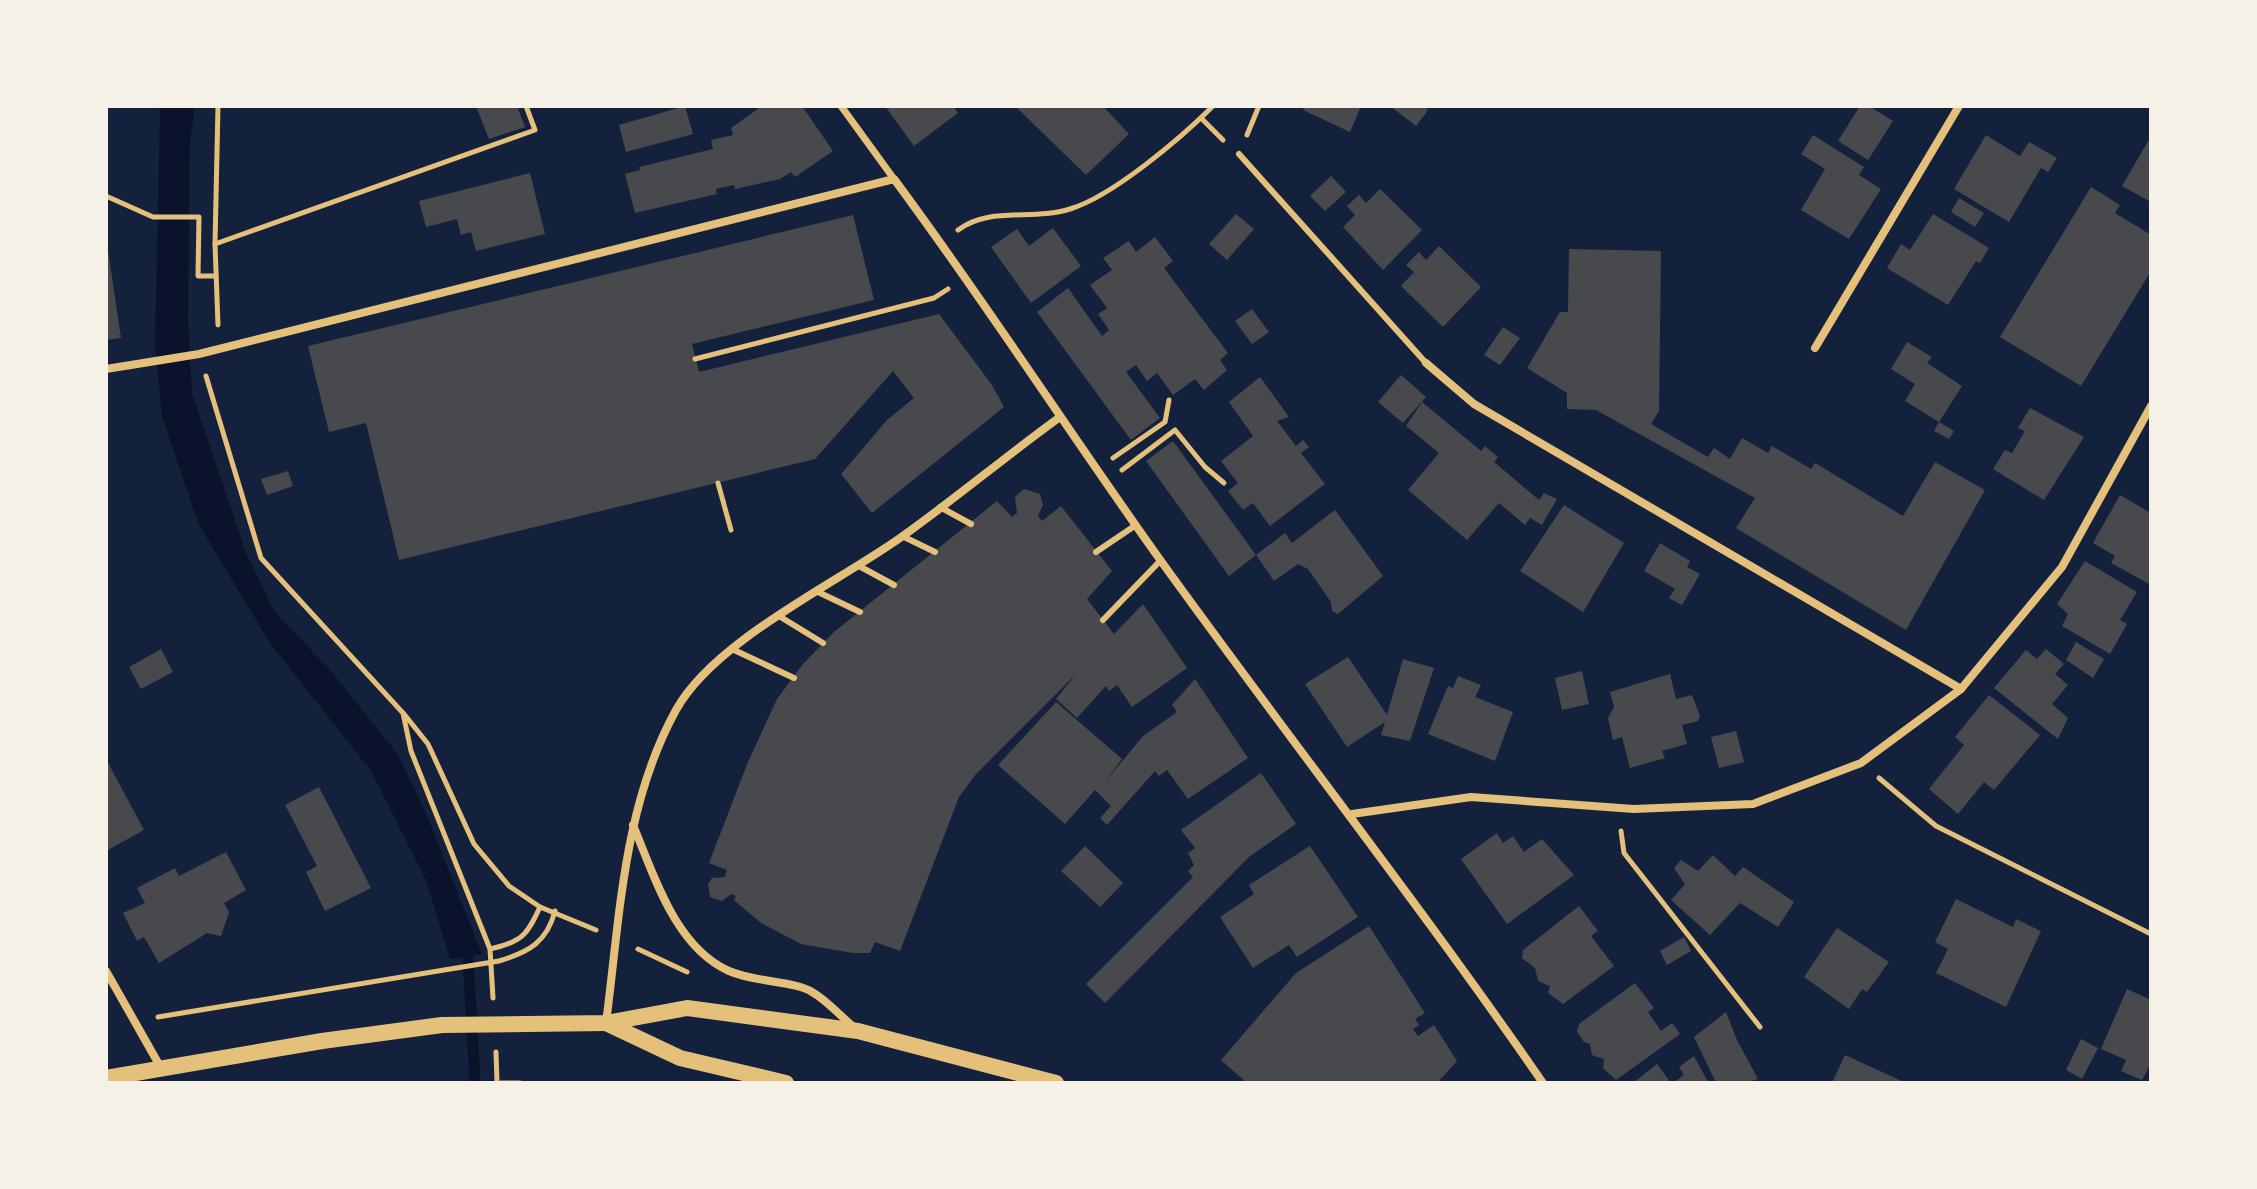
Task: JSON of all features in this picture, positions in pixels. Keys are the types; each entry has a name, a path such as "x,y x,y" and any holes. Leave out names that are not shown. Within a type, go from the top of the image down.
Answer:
{"main road":[{"path":"106,1078 322,1041 442,1025 606,1023 687,1008 858,1031 1056,1083"},
{"path":"606,1023 680,1058 786,1083"}],"street":[{"path":"841,106 967,276 1060,417 1161,560 1352,814 1543,1083"},
{"path":"1815,348 1959,106"},
{"path":"106,369 199,354 894,179"},
{"path":"1426,363 1474,404 1961,689"},
{"path":"1352,814 1471,797 1617,808 1753,804 1861,763 1961,689 2062,567 2151,406"},
{"path":"606,1023 632,824 654,757 677,708 706,671 779,616 902,536 1060,417"},
{"path":"632,824 670,916 707,955 726,970 756,981 811,991 858,1031"},
{"path":"106,971 161,1068"}],"lane":[{"path":"1239,154 1426,363"},
{"path":"940,507 971,524"},
{"path":"1096,552 1136,525"},
{"path":"902,536 935,552"},
{"path":"1103,620 1161,560"},
{"path":"859,566 894,585"},
{"path":"818,592 860,612"},
{"path":"779,616 823,643"},
{"path":"734,650 794,678"}],"path":[{"path":"218,106 215,244 219,348"},
{"path":"215,244 535,130 526,106"},
{"path":"941,242 974,218 1070,210 1109,191 1213,106"},
{"path":"1201,118 1239,154 1259,106"},
{"path":"106,196 153,217 199,217 198,276 216,276"},
{"path":"695,359 934,298 967,276"},
{"path":"134,1021 499,961 528,952 541,942 550,928 555,911 540,907 509,886 474,844 428,744 261,558 199,354"},
{"path":"1137,442 1165,422 1169,400"},
{"path":"1145,452 1175,430 1205,467 1224,483"},
{"path":"718,483 731,530"},
{"path":"403,713 411,751 490,949 510,945 528,934 540,907"},
{"path":"1861,763 1936,826 2151,934"},
{"path":"1617,808 1624,853 1760,1027"},
{"path":"501,1083 520,1083"}],"water":[{"path":"160,106 195,106 190,142 188,320 192,393 246,553 274,611 331,671 397,753 425,811 482,954 450,959 425,878 371,771 270,643 198,523 162,416 155,344"}],"building":[{"path":"476,106 517,106 525,127 489,139"},
{"path":"685,106 693,134 626,152 619,125"},
{"path":"762,106 802,106 833,151 795,177 791,172 780,179 735,189 734,185 716,189 717,194 635,213 625,174 640,170 639,167 713,149 711,140 733,135 731,128"},
{"path":"885,106 953,106 958,113 914,146"},
{"path":"1015,106 1103,106 1129,134 1086,175"},
{"path":"1305,106 1361,106 1350,132 1303,110"},
{"path":"1390,106 1423,106 1428,110 1416,126"},
{"path":"1860,106 1869,106 1893,121 1868,160 1838,141"},
{"path":"1813,135 1864,167 1859,175 1881,189 1849,239 1801,210 1825,169 1801,154"},
{"path":"1986,135 2020,156 2029,142 2057,158 2048,172 2041,168 2009,222 1954,189"},
{"path":"2151,136 2151,202 2122,186"},
{"path":"530,173 545,234 476,251 471,232 461,235 457,219 426,227 419,201"},
{"path":"1331,176 1346,192 1325,211 1310,196"},
{"path":"2091,187 2120,205 2115,213 2151,235 2151,271 2081,386 2000,337"},
{"path":"1380,189 1422,230 1383,270 1343,227 1355,215 1347,206 1359,195 1366,203"},
{"path":"1959,198 1984,213 1975,227 1951,212"},
{"path":"1236,214 1254,229 1227,260 1209,244"},
{"path":"1933,214 1989,248 1980,263 1976,261 1948,305 1887,268 1901,244 1910,250"},
{"path":"853,215 874,300 692,344 699,372 939,314 992,385 1004,407 872,513 841,474 887,420 914,398 893,371 815,459 399,560 366,423 329,432 308,346"},
{"path":"1053,228 1081,266 1031,303 991,247 1017,229 1029,246"},
{"path":"1155,237 1173,261 1164,268 1228,353 1220,360 1227,370 1204,390 1195,379 1173,395 1157,373 1147,381 1136,365 1126,372 1160,418 1131,440 1037,312 1068,288 1102,336 1109,330 1098,314 1107,308 1090,285 1112,270 1103,258 1129,241 1136,252"},
{"path":"1439,246 1481,287 1443,327 1401,286 1414,272 1406,265 1419,252 1426,260"},
{"path":"1569,249 1661,251 1659,411 1651,424 1708,457 1714,448 1730,459 1742,438 1768,453 1772,446 1811,469 1815,463 1903,516 1935,462 1985,490 1906,630 1736,528 1755,498 1596,410 1567,409 1567,393 1527,368 1560,312 1568,312"},
{"path":"106,251 121,338 106,340"},
{"path":"1252,309 1269,332 1252,344 1235,321"},
{"path":"1503,327 1520,338 1500,365 1484,355"},
{"path":"1907,342 1932,357 1927,363 1962,386 1939,422 1905,401 1915,384 1891,369"},
{"path":"1401,375 1426,397 1403,423 1378,402"},
{"path":"1260,377 1289,417 1277,421 1296,446 1303,440 1309,447 1301,453 1325,484 1270,526 1253,503 1243,510 1228,491 1238,483 1221,461 1253,436 1229,402"},
{"path":"1422,402 1481,451 1485,446 1498,457 1494,462 1539,500 1544,493 1557,499 1542,525 1530,518 1525,525 1499,503 1467,540 1408,490 1439,453 1406,426"},
{"path":"2030,408 2084,437 2044,500 1993,469 2005,450 2012,453 2025,431 2018,428"},
{"path":"1939,422 1954,431 1949,439 1934,431"},
{"path":"1173,441 1256,555 1229,576 1146,461"},
{"path":"288,471 293,486 267,495 261,479"},
{"path":"1024,489 1040,494 1043,505 1038,516 1042,521 1061,506 1112,571 1087,599 1114,634 1143,604 1187,668 1132,707 1117,685 1109,691 1106,686 1077,718 1056,699 1076,674 976,774 959,797 900,951 875,942 870,953 801,944 761,923 734,900 736,896 731,894 722,901 710,897 708,884 712,878 725,877 727,870 709,863 748,762 777,699 803,664 834,632 997,501 1012,517 1017,513 1015,497"},
{"path":"2120,495 2151,513 2151,585 2111,563 2115,556 2093,543"},
{"path":"1564,505 1624,543 1583,612 1520,571"},
{"path":"1335,510 1383,576 1338,614 1332,611 1331,602 1308,569 1298,564 1274,581 1256,555 1285,533 1292,543"},
{"path":"1660,543 1690,561 1687,567 1700,574 1682,605 1669,598 1675,589 1644,571"},
{"path":"2085,561 2137,592 2120,620 2127,624 2110,654 2062,626 2068,614 2057,604"},
{"path":"2076,642 2104,659 2093,678 2066,660"},
{"path":"161,649 173,672 141,689 129,667"},
{"path":"2046,649 2064,664 2055,674 2068,685 2052,704 2068,718 2058,739 1994,688 2026,650 2037,659"},
{"path":"1348,657 1387,715 1403,659 1434,668 1410,741 1381,735 1385,722 1347,747 1305,684"},
{"path":"1582,671 1589,704 1562,710 1555,678"},
{"path":"1670,674 1676,699 1692,695 1700,716 1698,721 1682,725 1687,744 1662,751 1665,758 1630,768 1622,737 1613,740 1608,718 1614,707 1610,692"},
{"path":"1458,676 1481,685 1475,697 1513,712 1495,761 1428,734 1448,686 1453,688"},
{"path":"1195,679 1248,758 1188,799 1167,770 1159,776 1155,771 1107,825 1100,818 1111,806 1095,790 1065,824 998,765 1056,702 1122,759 1105,782 1143,736 1177,712 1172,705"},
{"path":"1989,695 2040,735 1994,790 1984,782 1958,814 1929,789 1964,745 1955,737"},
{"path":"1736,731 1744,762 1719,768 1711,737"},
{"path":"106,759 144,830 106,851"},
{"path":"1261,773 1296,824 1249,857 1105,1003 1086,984 1193,877 1188,871 1194,865 1188,853 1195,848 1181,830"},
{"path":"319,787 371,888 325,911 306,872 317,866 285,805"},
{"path":"1497,833 1503,843 1513,836 1524,852 1542,839 1574,875 1507,924 1461,859"},
{"path":"1085,846 1123,883 1100,907 1061,871"},
{"path":"1310,846 1358,917 1297,957 1289,945 1253,968 1220,917 1254,894 1249,885"},
{"path":"226,852 246,890 224,903 229,912 221,936 207,933 159,963 144,937 137,941 123,913 145,903 137,888 175,868 179,876"},
{"path":"1713,855 1735,876 1743,867 1794,902 1778,927 1740,903 1710,935 1671,900 1685,884 1674,868 1681,860 1698,871"},
{"path":"1956,899 2013,927 2016,919 2041,931 2006,1007 1936,973 1948,949 1935,942"},
{"path":"1579,906 1598,931 1591,936 1614,966 1563,1004 1548,993 1550,986 1538,981 1535,968 1522,958 1523,950"},
{"path":"1369,926 1425,1013 1415,1019 1419,1025 1413,1029 1418,1036 1434,1025 1457,1061 1437,1083 1247,1083 1221,1060 1296,973"},
{"path":"1837,928 1889,962 1867,992 1862,989 1849,1009 1804,977"},
{"path":"1684,937 1691,951 1667,965 1660,951"},
{"path":"1635,983 1654,1008 1648,1012 1661,1031 1672,1023 1680,1034 1616,1080 1603,1068 1604,1059 1592,1055 1590,1044 1584,1042 1577,1032 1579,1024"},
{"path":"2127,989 2151,1000 2151,1063 2142,1080 2121,1071 2126,1060 2101,1049"},
{"path":"1726,1012 1758,1079 1745,1083 1716,1083 1694,1037"},
{"path":"2081,1039 2098,1048 2082,1079 2066,1070"},
{"path":"1845,1055 1906,1083 1832,1083"},
{"path":"1694,1056 1708,1082 1673,1083 1684,1075 1679,1067"},
{"path":"1657,1064 1671,1083 1633,1083"}],"waterway":[{"path":"463,945 468,956 475,1083"}]}
